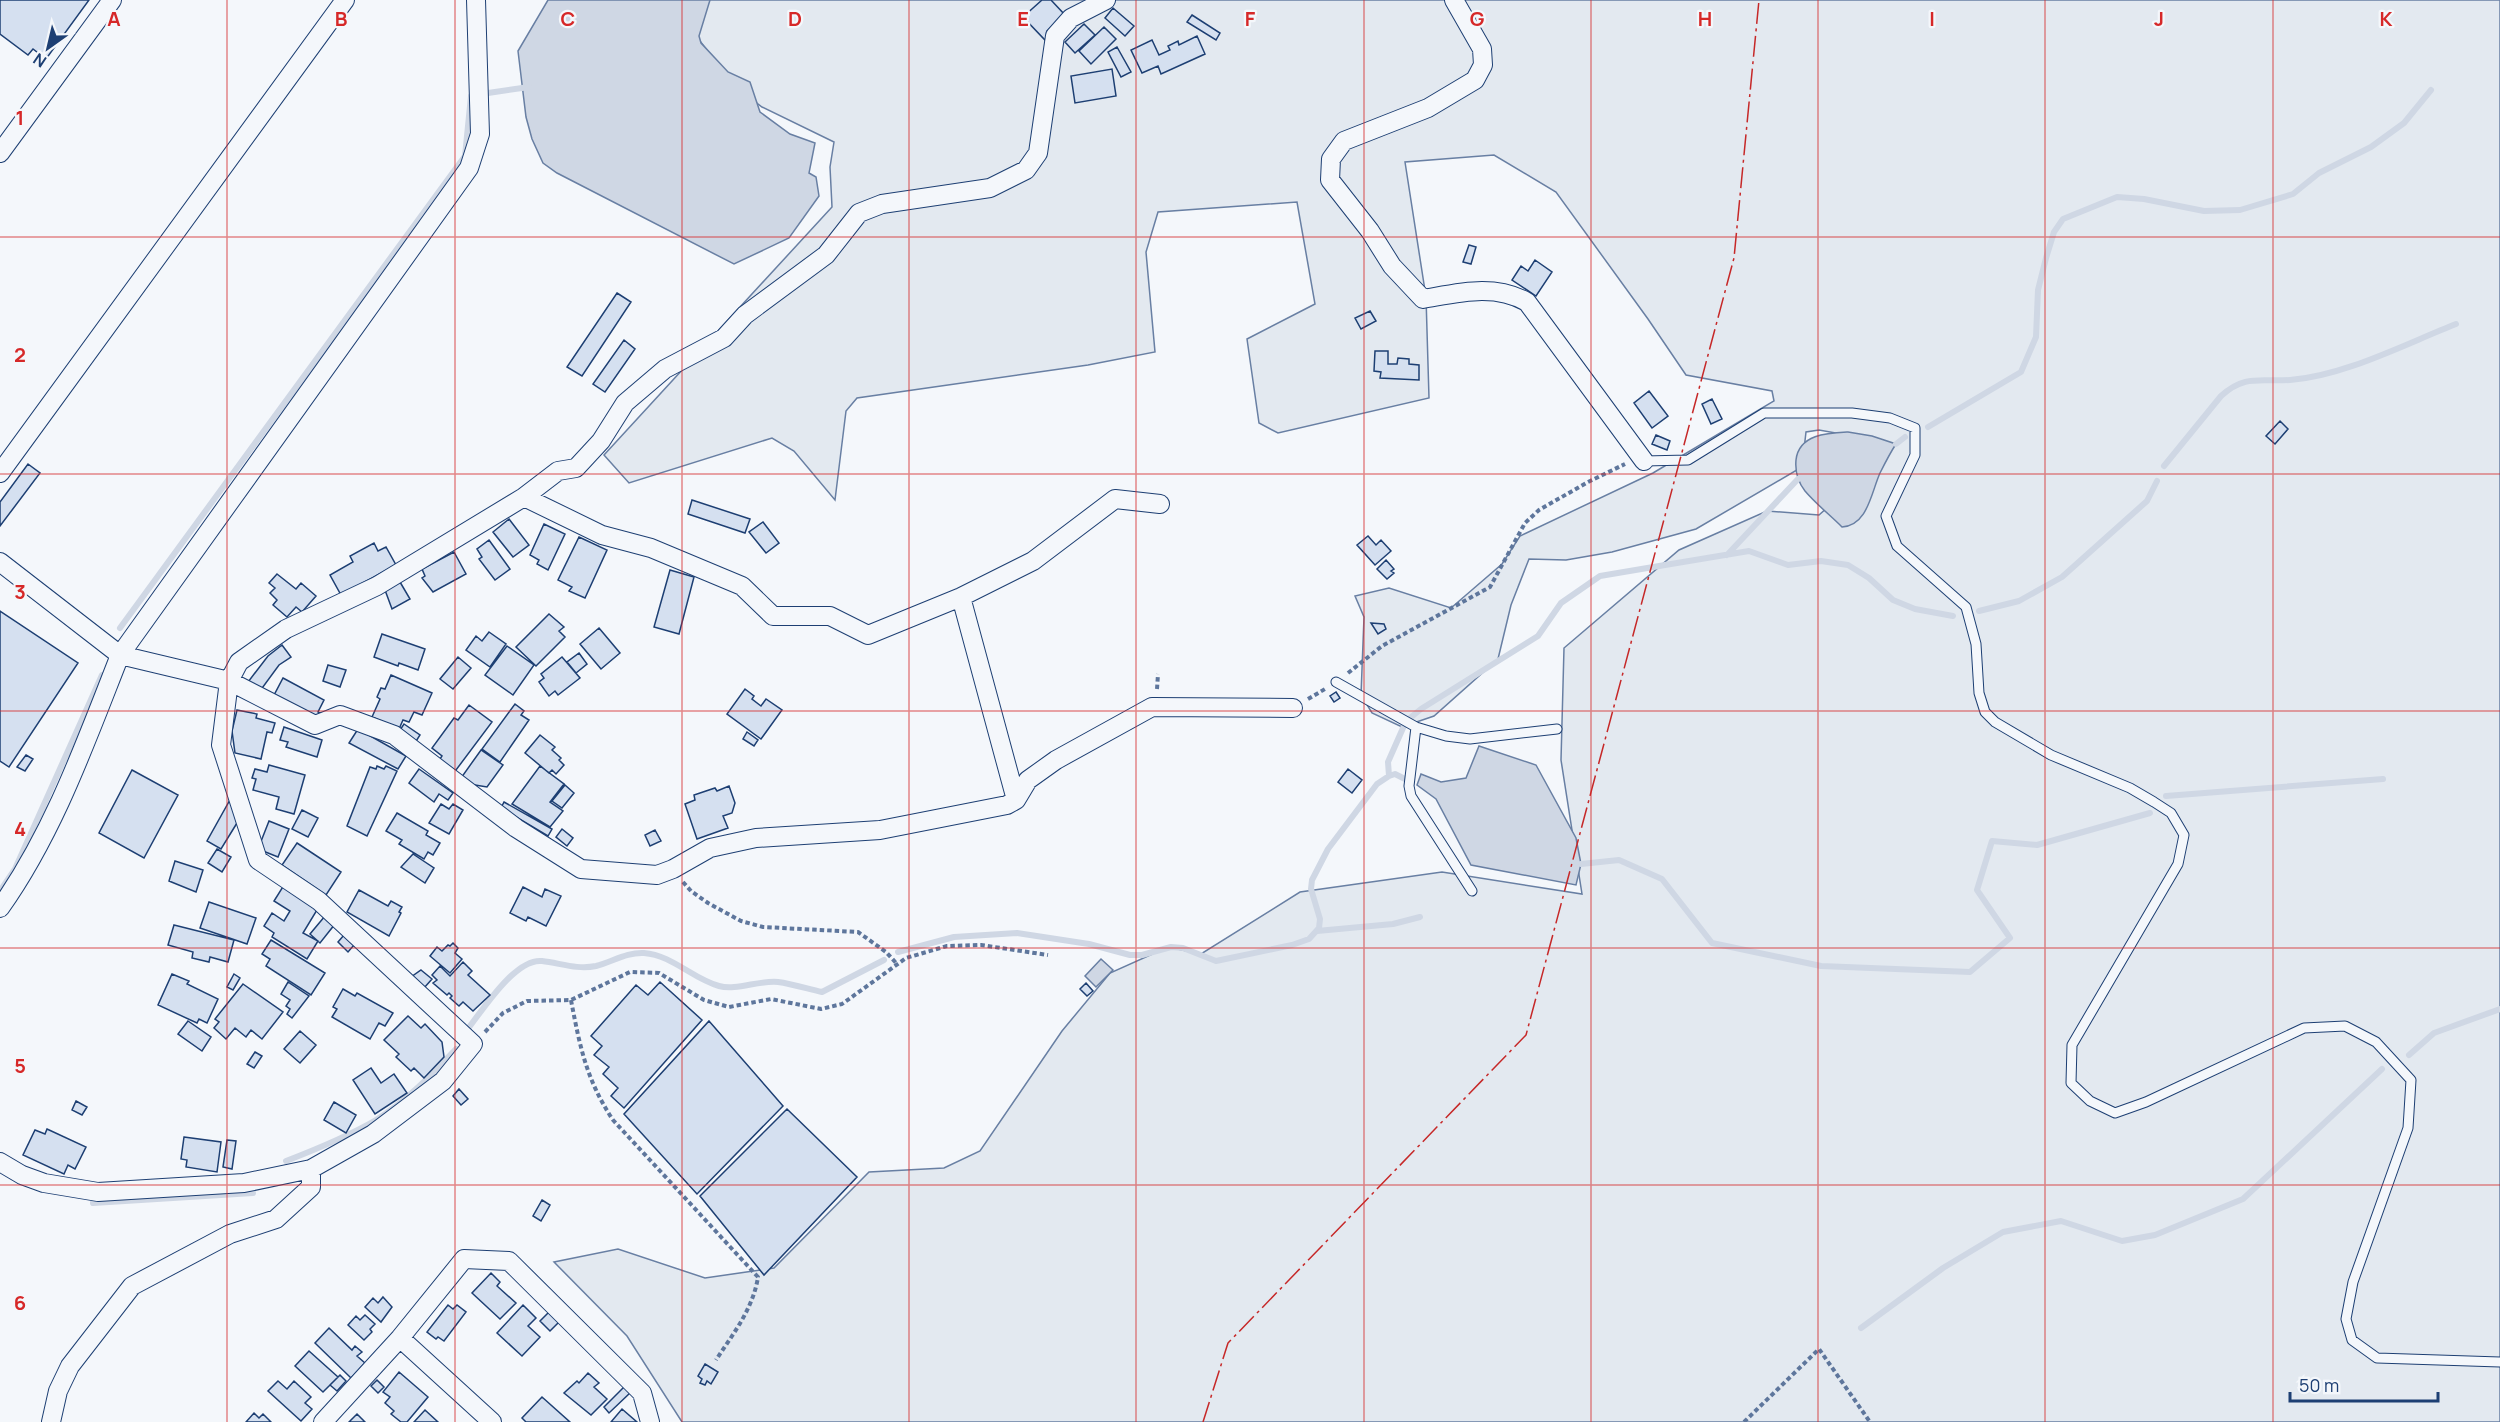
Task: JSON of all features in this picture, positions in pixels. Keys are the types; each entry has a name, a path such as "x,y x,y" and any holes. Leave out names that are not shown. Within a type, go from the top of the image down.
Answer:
{"street":[{"path":"0,153 112,0"},
{"path":"0,473 345,0"},
{"path":"0,908 30,865 86,742 120,655 470,168 480,134 476,0"},
{"path":"0,1162 22,1175 44,1183 98,1192 244,1183 311,1169 374,1134 443,1081 473,1044 319,901 258,860 221,745 229,681 239,662 286,629 377,586 524,497 558,471 576,468 601,441 625,403 665,369 723,338 745,315 826,255 860,213 882,204 990,188 1026,170 1038,153 1055,36 1071,18 1106,0"},
{"path":"1454,0 1482,49 1483,65 1475,80 1428,108 1344,141 1331,159 1330,180 1370,231 1392,266 1423,299 1481,290 1512,294 1527,302 1644,461"},
{"path":"524,497 602,536 651,548 741,586 773,616 830,616 868,635 961,597 1033,561 1115,499 1160,504"},
{"path":"0,562 120,655 229,681 315,725 340,715 394,735 516,828 581,869 657,875 673,870 710,848 756,838 880,830 1007,805 1016,800 1028,780 1056,760 1152,707 1293,708"},
{"path":"961,597 1016,800"},
{"path":"51,1422 58,1391 70,1366 132,1286 230,1234 276,1220 311,1187 311,1169"},
{"path":"324,1422 400,1338 464,1259 509,1261 642,1393 650,1422"},
{"path":"400,1338 492,1422"}],"lane":[{"path":"1644,461 1688,460 1764,413 1852,413 1890,418 1915,428 1915,455 1886,516 1897,546 1966,607 1976,644 1979,693 1985,712 1995,722 2051,755 2130,788 2154,801 2171,813 2184,835 2178,864 2072,1045 2071,1083 2090,1101 2115,1113 2146,1102 2304,1028 2345,1026 2376,1042 2411,1080 2408,1128 2353,1282 2346,1319 2352,1341 2377,1358 2500,1362"},
{"path":"1336,682 1416,727 1446,736 1470,739 1557,729"},
{"path":"1416,727 1409,786 1411,796 1472,891"}],"path":[{"path":"1293,708 1336,682 1382,646 1490,587 1525,523 1539,510 1623,465 1644,461"},
{"path":"673,870 692,891 741,921 763,927 858,932 886,952 897,964"},
{"path":"473,1044 503,1013 527,1001 571,1000 630,972 659,974 704,1000 729,1007 771,999 821,1009 842,1004 906,958 947,946 981,945 1048,955"},
{"path":"571,1000 585,1066 596,1094 613,1120 758,1278 755,1295 746,1315 716,1360"},
{"path":"1744,1422 1819,1349 1870,1422"}],"shaded area":[{"path":"548,0 710,0 699,36 701,43 728,72 750,82 760,112 790,134 815,143 809,173 816,177 819,196 789,238 734,264 557,173 543,163 532,139 526,117 518,51"},
{"path":"707,0 2500,0 2500,1422 682,1422 627,1336 554,1262 618,1249 705,1278 774,1268 869,1172 944,1168 980,1151 1062,1031 1110,973 1168,947 1201,954 1300,892 1442,872 1582,894 1561,760 1564,648 1679,550 1767,511 1819,515 1848,489 1853,436 1819,430 1806,432 1802,467 1696,529 1612,552 1566,560 1529,559 1511,605 1498,659 1434,716 1402,727 1372,713 1361,695 1364,617 1355,596 1389,588 1451,608 1502,564 1520,536 1653,473 1774,401 1772,391 1686,375 1556,192 1494,155 1405,162 1426,297 1429,398 1278,433 1259,423 1247,339 1315,304 1297,202 1158,212 1146,252 1155,352 1088,365 857,398 846,411 835,500 794,451 772,438 629,483 604,455 832,207 830,167 834,142 762,107 736,87 696,36"},
{"path":"1848,432 1872,436 1896,444 1880,473 1863,514 1858,521 1842,527 1803,488 1796,468 1796,460 1798,451 1808,440 1824,434"},
{"path":"1479,746 1536,765 1576,838 1581,864 1576,885 1471,865 1436,799 1417,785 1421,774 1441,782 1466,778"},
{"path":"1101,959 1113,970 1096,987 1085,976"}],"building":[{"path":"0,0 89,0 46,59 33,49 28,55 0,34"},
{"path":"1042,0 1051,0 1065,15 1047,31 1050,34 1045,40 1023,17"},
{"path":"1113,8 1134,26 1125,36 1105,18"},
{"path":"1192,15 1220,33 1216,40 1187,22"},
{"path":"1084,24 1095,35 1075,53 1065,42"},
{"path":"1104,27 1116,39 1091,64 1079,51"},
{"path":"1197,36 1205,54 1161,74 1158,66 1142,73 1131,50 1152,40 1159,55 1170,50 1168,46 1178,41 1179,45"},
{"path":"1117,47 1131,72 1121,77 1108,52"},
{"path":"1112,69 1116,96 1075,103 1071,76"},
{"path":"1469,245 1476,247 1471,264 1463,262"},
{"path":"1535,260 1552,272 1536,296 1512,280 1521,266 1528,271"},
{"path":"617,293 631,302 582,376 567,367"},
{"path":"1370,311 1376,321 1361,329 1355,318"},
{"path":"624,340 635,349 605,392 593,384"},
{"path":"1375,351 1388,351 1388,364 1397,364 1398,358 1409,359 1409,364 1419,365 1419,380 1380,378 1381,372 1374,371"},
{"path":"1649,391 1668,416 1652,428 1634,403"},
{"path":"1712,399 1722,419 1711,424 1702,404"},
{"path":"2280,421 2288,429 2275,444 2266,436"},
{"path":"1656,435 1670,441 1667,450 1652,444"},
{"path":"28,464 40,473 0,526 0,502"},
{"path":"692,500 750,519 745,533 688,514"},
{"path":"509,519 529,545 513,557 493,532"},
{"path":"763,522 779,543 766,553 749,532"},
{"path":"544,524 565,534 548,570 537,564 539,560 530,555"},
{"path":"1368,536 1376,545 1381,540 1391,551 1375,565 1357,545"},
{"path":"579,537 607,550 585,598 569,591 572,587 558,580"},
{"path":"489,540 510,569 495,580 479,559 482,557 477,549"},
{"path":"374,543 378,551 386,547 396,565 341,595 330,575 353,562 350,556"},
{"path":"454,552 466,574 433,592 422,578 425,576 422,569"},
{"path":"1386,560 1394,569 1391,571 1394,573 1387,579 1377,569"},
{"path":"670,570 694,577 679,634 654,627"},
{"path":"277,574 296,589 301,583 316,596 302,612 296,607 287,617 273,605 277,600 270,593 275,588 269,583"},
{"path":"400,582 410,599 392,609 385,590"},
{"path":"0,611 78,663 9,767 0,761"},
{"path":"549,614 564,627 559,631 565,637 536,666 516,647"},
{"path":"1371,623 1384,624 1386,629 1378,634"},
{"path":"599,628 620,653 601,669 580,644"},
{"path":"489,632 506,644 490,667 466,650 476,636 482,641"},
{"path":"382,634 425,649 418,670 399,663 398,666 374,657"},
{"path":"282,645 291,657 279,665 260,691 248,682 268,656"},
{"path":"507,646 534,665 513,695 485,675"},
{"path":"579,653 587,664 576,673 567,662"},
{"path":"458,657 471,668 453,689 440,679"},
{"path":"562,657 580,678 558,695 555,691 549,696 539,682 544,678 541,674"},
{"path":"328,665 346,670 340,687 323,681"},
{"path":"391,675 432,693 422,715 414,712 409,722 403,720 399,729 372,717 380,699 377,697 381,688 385,689"},
{"path":"283,678 324,700 318,712 322,714 318,720 272,699"},
{"path":"745,689 761,706 766,699 782,710 761,739 727,714"},
{"path":"1336,692 1340,698 1334,702 1330,696"},
{"path":"515,704 524,711 521,715 529,720 500,762 482,749"},
{"path":"469,705 492,722 453,774 438,762 442,756 432,748 454,718 458,720"},
{"path":"237,710 257,714 256,718 275,723 272,733 267,732 261,759 235,753 232,731"},
{"path":"404,724 420,735 413,746 396,736"},
{"path":"284,727 322,740 317,757 286,747 288,742 280,740"},
{"path":"358,729 406,756 398,769 349,743"},
{"path":"747,732 758,740 754,746 743,739"},
{"path":"540,735 555,747 552,750 561,758 559,760 564,765 556,774 552,770 549,773 525,753"},
{"path":"481,750 503,765 487,787 469,784 461,778"},
{"path":"26,755 33,759 25,771 17,767"},
{"path":"269,765 305,775 294,814 276,809 279,797 253,790 256,779 252,778 255,769 267,772"},
{"path":"377,766 384,769 386,766 397,771 367,836 347,826 370,767 376,769"},
{"path":"540,766 564,784 550,802 563,811 550,827 512,804"},
{"path":"419,769 453,793 448,800 439,794 434,802 409,783"},
{"path":"1348,769 1362,780 1352,793 1338,782"},
{"path":"132,770 178,795 144,858 99,833"},
{"path":"565,785 574,793 562,808 552,801"},
{"path":"729,786 735,803 732,813 723,816 728,828 697,839 685,804 695,800 694,795 715,788 717,791"},
{"path":"231,798 237,823 221,849 207,841"},
{"path":"504,802 552,829 548,836 501,808"},
{"path":"441,804 449,809 453,804 463,810 449,834 429,823"},
{"path":"302,810 318,818 308,837 292,829"},
{"path":"397,813 428,831 426,835 440,843 433,855 428,852 424,859 399,844 402,840 386,831"},
{"path":"269,821 289,829 278,857 258,849"},
{"path":"562,829 573,838 567,846 556,837"},
{"path":"655,830 661,841 650,846 645,835"},
{"path":"297,843 341,872 326,895 282,865"},
{"path":"217,849 231,857 222,872 208,863"},
{"path":"413,854 434,868 425,883 401,867"},
{"path":"175,861 203,870 196,892 169,881"},
{"path":"284,885 317,910 303,933 318,941 307,959 272,937 274,933 264,926 272,913 284,921 290,911 274,901"},
{"path":"523,887 542,897 545,889 561,896 546,926 528,917 526,921 510,913"},
{"path":"359,890 388,906 391,901 402,907 389,936 347,912"},
{"path":"209,902 256,918 247,944 200,928"},
{"path":"325,916 335,924 320,943 310,934"},
{"path":"174,925 234,940 228,962 210,957 209,962 192,958 193,952 168,945"},
{"path":"344,935 354,945 348,952 338,942"},
{"path":"271,940 325,973 311,995 266,966 270,959 262,954"},
{"path":"453,943 458,948 455,953 462,959 450,973 430,956 437,947 442,951"},
{"path":"463,962 472,971 468,975 490,995 473,1011 463,1002 459,1006 450,998 452,996 449,993 447,995 433,983 437,980 432,975 440,966 450,976"},
{"path":"421,970 432,979 424,988 411,977"},
{"path":"172,974 189,981 187,984 218,999 207,1023 199,1019 197,1023 158,1005"},
{"path":"234,974 240,978 233,990 227,987"},
{"path":"288,982 309,996 292,1018 287,1014 290,1009 286,1006 290,1000 281,994"},
{"path":"660,982 702,1020 624,1108 611,1096 618,1088 603,1074 609,1067 594,1055 602,1046 591,1036 636,985 648,995"},
{"path":"1086,983 1093,991 1087,996 1080,989"},
{"path":"243,984 283,1012 262,1039 251,1030 246,1037 235,1028 226,1039 214,1028 219,1022 215,1019"},
{"path":"343,989 355,996 357,993 393,1013 385,1026 379,1023 370,1039 332,1017 337,1009 333,1007"},
{"path":"408,1016 421,1028 425,1024 442,1042 444,1057 424,1078 414,1068 411,1071 396,1057 399,1054 384,1040"},
{"path":"188,1021 211,1037 202,1051 178,1034"},
{"path":"709,1021 783,1106 697,1194 624,1114"},
{"path":"300,1031 316,1045 300,1063 284,1049"},
{"path":"255,1052 262,1056 254,1068 247,1064"},
{"path":"371,1068 381,1083 394,1074 407,1093 375,1114 353,1080"},
{"path":"459,1089 468,1099 461,1105 453,1096"},
{"path":"76,1101 87,1107 82,1115 72,1110"},
{"path":"334,1102 356,1115 346,1133 324,1120"},
{"path":"787,1109 857,1177 764,1275 700,1196"},
{"path":"47,1129 86,1147 75,1169 68,1165 64,1174 23,1155 35,1130 45,1134"},
{"path":"184,1137 221,1142 217,1172 186,1167 187,1160 181,1159"},
{"path":"227,1140 236,1141 232,1169 223,1167"},
{"path":"542,1200 550,1205 541,1221 533,1216"},
{"path":"491,1273 500,1282 497,1286 516,1303 500,1319 472,1293"},
{"path":"383,1297 392,1307 381,1322 365,1307 373,1298 378,1303"},
{"path":"448,1305 453,1309 457,1305 466,1312 444,1341 438,1337 436,1339 427,1332"},
{"path":"523,1305 536,1318 528,1326 540,1337 522,1356 497,1333"},
{"path":"549,1312 559,1322 550,1331 540,1321"},
{"path":"365,1315 375,1324 370,1329 372,1332 364,1340 348,1325 356,1316 360,1320"},
{"path":"329,1328 352,1350 355,1346 362,1352 357,1356 365,1363 351,1378 315,1343"},
{"path":"309,1351 338,1377 323,1392 295,1366"},
{"path":"705,1364 718,1372 711,1384 707,1381 705,1385 700,1383 702,1379 698,1376"},
{"path":"399,1372 428,1397 407,1422 401,1422 391,1414 394,1411 385,1403 390,1397 383,1392"},
{"path":"588,1373 599,1383 594,1387 607,1399 591,1415 564,1393 577,1381 579,1383"},
{"path":"340,1375 346,1381 337,1391 330,1385"},
{"path":"377,1380 384,1387 378,1393 371,1386"},
{"path":"278,1381 287,1389 294,1381 311,1397 305,1403 312,1409 301,1421 268,1391"},
{"path":"625,1386 631,1392 609,1413 604,1407"},
{"path":"542,1397 570,1422 526,1422 522,1418"},
{"path":"622,1409 637,1422 611,1422"},
{"path":"425,1410 438,1422 414,1422"},
{"path":"254,1413 259,1418 263,1414 271,1422 246,1422"},
{"path":"357,1414 365,1422 349,1422"}],"waterway":[{"path":"488,93 529,87"},
{"path":"1928,427 2021,372 2036,337 2038,290 2046,258 2054,232 2063,219 2117,197 2144,199 2204,211 2240,210 2293,194 2319,173 2371,147 2404,123 2431,90"},
{"path":"120,628 465,156 471,96"},
{"path":"2164,466 2221,396 2238,384 2253,380 2290,380 2332,372 2374,358 2456,324"},
{"path":"1896,444 1905,437"},
{"path":"1727,555 1798,479"},
{"path":"1979,611 2019,601 2062,577 2147,501 2157,481"},
{"path":"1410,718 1538,636 1561,603 1600,576 1749,551 1788,565 1821,561 1848,565 1869,578 1893,600 1915,609 1953,616"},
{"path":"0,891 15,869 102,675"},
{"path":"1389,776 1388,762 1403,728"},
{"path":"898,952 954,937 1017,933 1089,944 1130,955 1142,955 1171,947 1183,948 1216,961 1292,945 1309,939 1319,928 1320,919 1311,889 1312,880 1328,849 1377,784 1395,774 1405,779"},
{"path":"2166,796 2383,779"},
{"path":"1581,864 1619,860 1662,879 1712,943 1821,966 1970,972 2010,938 1977,890 1992,841 2037,845 2150,813"},
{"path":"1317,931 1393,924 1420,917"},
{"path":"467,1030 500,987 521,968 532,962 542,961 589,967 632,954 644,953 664,958 709,983 719,986 733,987 778,982 822,992 884,960"},
{"path":"2409,1055 2434,1033 2500,1009"},
{"path":"286,1161 343,1137 387,1113 418,1087 456,1049"},
{"path":"1861,1328 1943,1268 2003,1232 2061,1221 2122,1241 2155,1235 2243,1199 2382,1069"},
{"path":"93,1203 253,1193"}],"power":[{"path":"1203,1422 1228,1343 1526,1035 1734,258 1759,0"}]}
